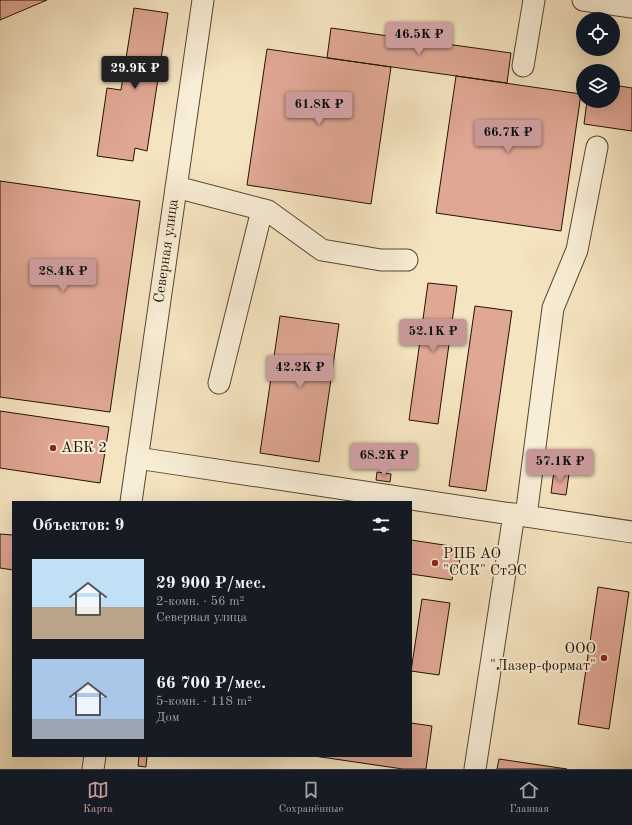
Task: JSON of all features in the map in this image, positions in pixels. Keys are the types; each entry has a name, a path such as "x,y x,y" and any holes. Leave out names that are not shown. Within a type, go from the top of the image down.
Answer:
{"street":[{"name":"Северная улица","path":"131,501 203,0"},
{"path":"523,66 534,0"},
{"path":"583,0 632,7"},
{"path":"475,769 520,515 553,308 577,250 597,147"},
{"path":"176,187 268,211 322,250 381,260 407,260"},
{"path":"219,383 262,210"},
{"path":"137,458 632,532"},
{"path":"94,769 95,757"}],"building":[{"path":"0,0 47,0 0,20"},
{"path":"134,8 168,13 147,151 135,148 133,161 97,156 107,88 121,90"},
{"path":"331,28 511,53 507,83 327,58"},
{"path":"267,49 391,67 371,204 247,185"},
{"path":"456,76 576,93 576,108 579,108 561,231 436,213"},
{"path":"620,86 632,88 632,131 584,124 586,108 620,108"},
{"path":"0,181 140,201 110,412 0,397"},
{"path":"428,283 457,286 438,424 409,420"},
{"path":"475,306 512,311 486,491 449,486"},
{"path":"280,316 339,324 319,462 260,453"},
{"name":"АБК 2","path":"0,411 109,427 100,483 0,468"},
{"path":"554,471 569,474 566,495 551,493"},
{"path":"377,472 391,474 390,482 376,480"},
{"path":"0,534 12,535 12,570 0,568"},
{"name":"РПБ АО \"ССК\" СтЭС","path":"412,540 457,547 455,559 460,559 458,568 454,567 452,580 412,574"},
{"name":"ООО \"Лазер-формат\"","path":"598,587 629,592 609,729 578,724"},
{"path":"422,599 450,603 439,675 412,671"},
{"path":"412,723 432,726 426,769 403,769 321,757 412,757"},
{"path":"139,757 147,757 146,767 138,766"},
{"path":"499,759 567,769 497,769"}],"place":[{"name":"АБК 2","path":"53,448"},
{"name":"РПБ АО \"ССК\" СтЭС","path":"435,563"},
{"name":"ООО \"Лазер-формат\"","path":"604,658"}]}
